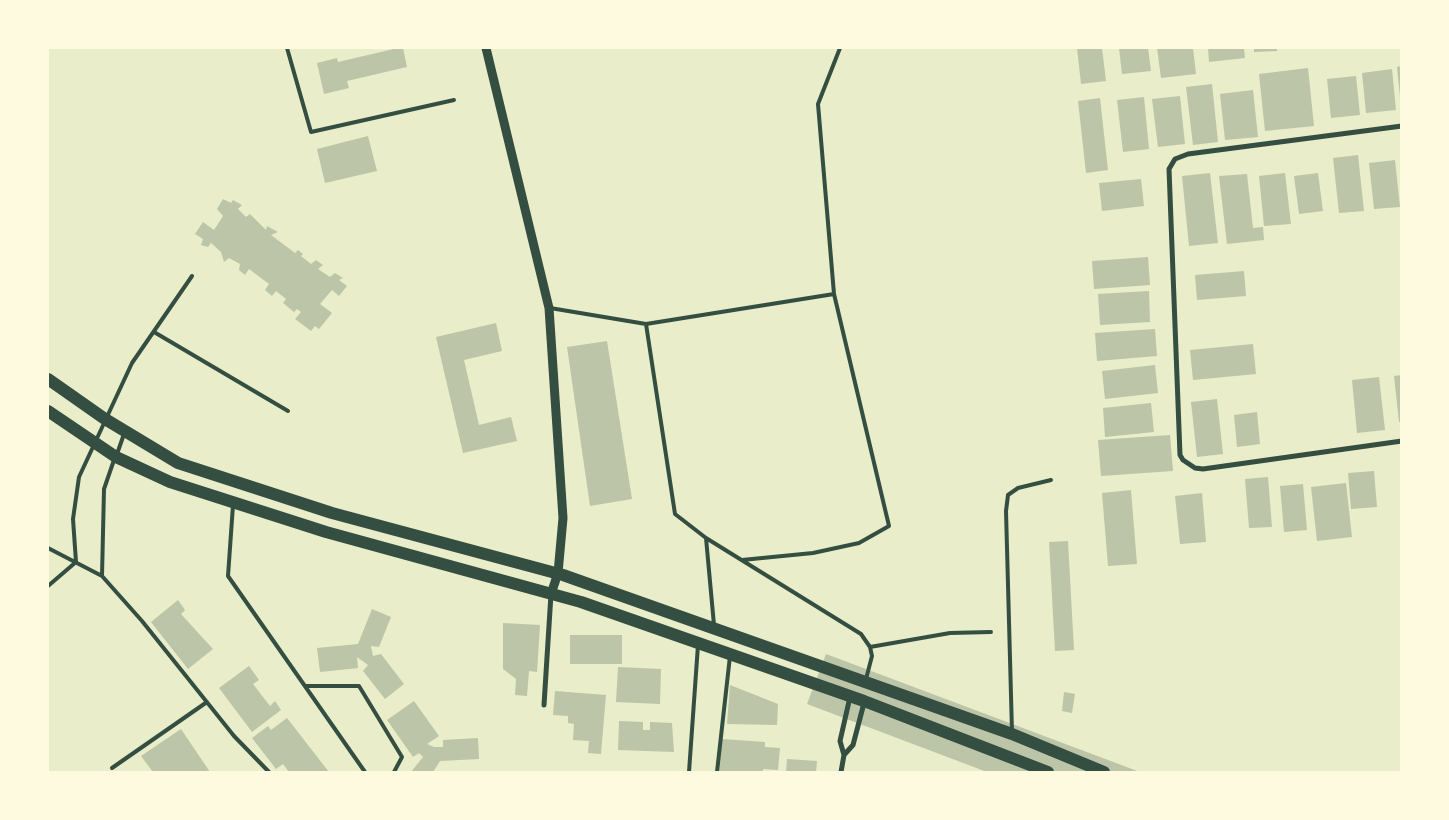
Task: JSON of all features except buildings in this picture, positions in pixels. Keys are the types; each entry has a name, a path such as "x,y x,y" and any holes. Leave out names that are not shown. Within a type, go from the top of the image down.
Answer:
{"main road":[{"path":"48,379 105,420 178,463 332,513 558,574 714,627 1012,734 1104,772"},
{"path":"48,411 94,444 170,482 326,532 551,594 698,642 864,701 1048,772"}],"street":[{"path":"486,48 549,308 564,518 558,574 551,594 544,705"},
{"path":"1402,126 1188,154 1175,159 1169,169 1180,455 1183,460 1189,465 1203,469 1402,441"},
{"path":"842,772 844,755 840,741 850,697"},
{"path":"844,755 853,745 864,701"}],"lane":[{"path":"287,48 311,132 454,100"},
{"path":"742,560 813,553 860,544 889,526 834,294 818,104 840,48"},
{"path":"76,562 73,519 79,477 132,362 192,276"},
{"path":"549,308 646,324 834,294"},
{"path":"646,324 675,514 706,538 861,634 870,647 872,656 865,681"},
{"path":"154,332 288,411"},
{"path":"102,576 104,489 124,432"},
{"path":"1012,734 1006,511 1008,495 1018,488 1051,480"},
{"path":"233,503 228,576 365,772"},
{"path":"706,538 714,627"},
{"path":"48,548 102,576 142,621 207,702 269,772"},
{"path":"48,586 76,562"},
{"path":"870,647 950,633 991,632"},
{"path":"689,772 698,642"},
{"path":"717,772 730,653"},
{"path":"305,686 359,686 402,756 394,772"},
{"path":"112,768 207,702"}]}
